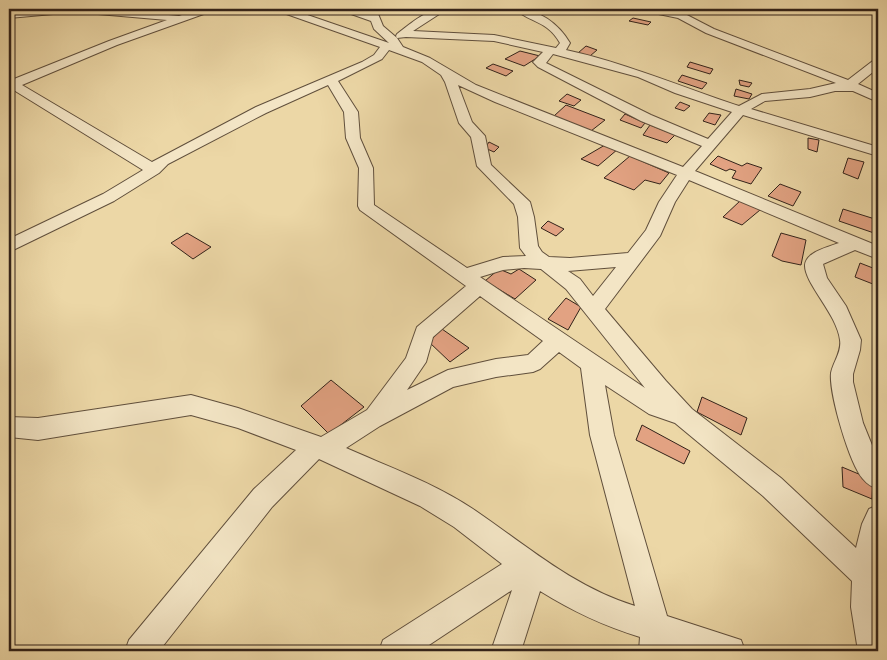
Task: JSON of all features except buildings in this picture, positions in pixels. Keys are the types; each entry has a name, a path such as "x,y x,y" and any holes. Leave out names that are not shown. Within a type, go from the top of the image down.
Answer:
{"street":[{"path":"9,15 76,9 182,18"},
{"path":"10,85 113,44 209,9"},
{"path":"281,9 395,41 482,36 555,51 642,74 679,90 878,152"},
{"path":"342,9 373,16 384,34 462,84 538,113 878,252"},
{"path":"9,246 120,191 154,170 167,159 261,110 372,60 427,17 442,9"},
{"path":"520,9 547,21 557,30 565,43 539,62 542,65 646,118 710,145"},
{"path":"646,9 681,16 710,31 854,86 878,98"},
{"path":"872,9 878,12"},
{"path":"593,310 654,232 668,202 686,173 741,110 762,98 854,86 878,62"},
{"path":"445,73 466,123 478,136 482,152 482,162 522,202 526,217 529,248 573,284 658,388 684,416 772,488 872,582"},
{"path":"331,79 351,112 353,138 366,168 366,206 387,223 591,364 657,407 684,416"},
{"path":"10,85 154,170"},
{"path":"855,243 817,259 814,263 814,269 849,334 852,345 843,367 843,385 858,440 869,468 878,477"},
{"path":"372,419 415,362 424,333 483,268 502,262 589,264 631,259"},
{"path":"140,651 263,498 320,447 448,380 496,368 533,363 558,340"},
{"path":"591,364 602,435 654,639"},
{"path":"9,427 28,429 55,427 191,405 238,418 320,447 429,497 463,518 528,567 573,595 610,612 654,639 730,651"},
{"path":"872,651 865,600 872,582 873,527 878,518"},
{"path":"394,651 528,567"},
{"path":"506,651 522,607 528,567"}]}
